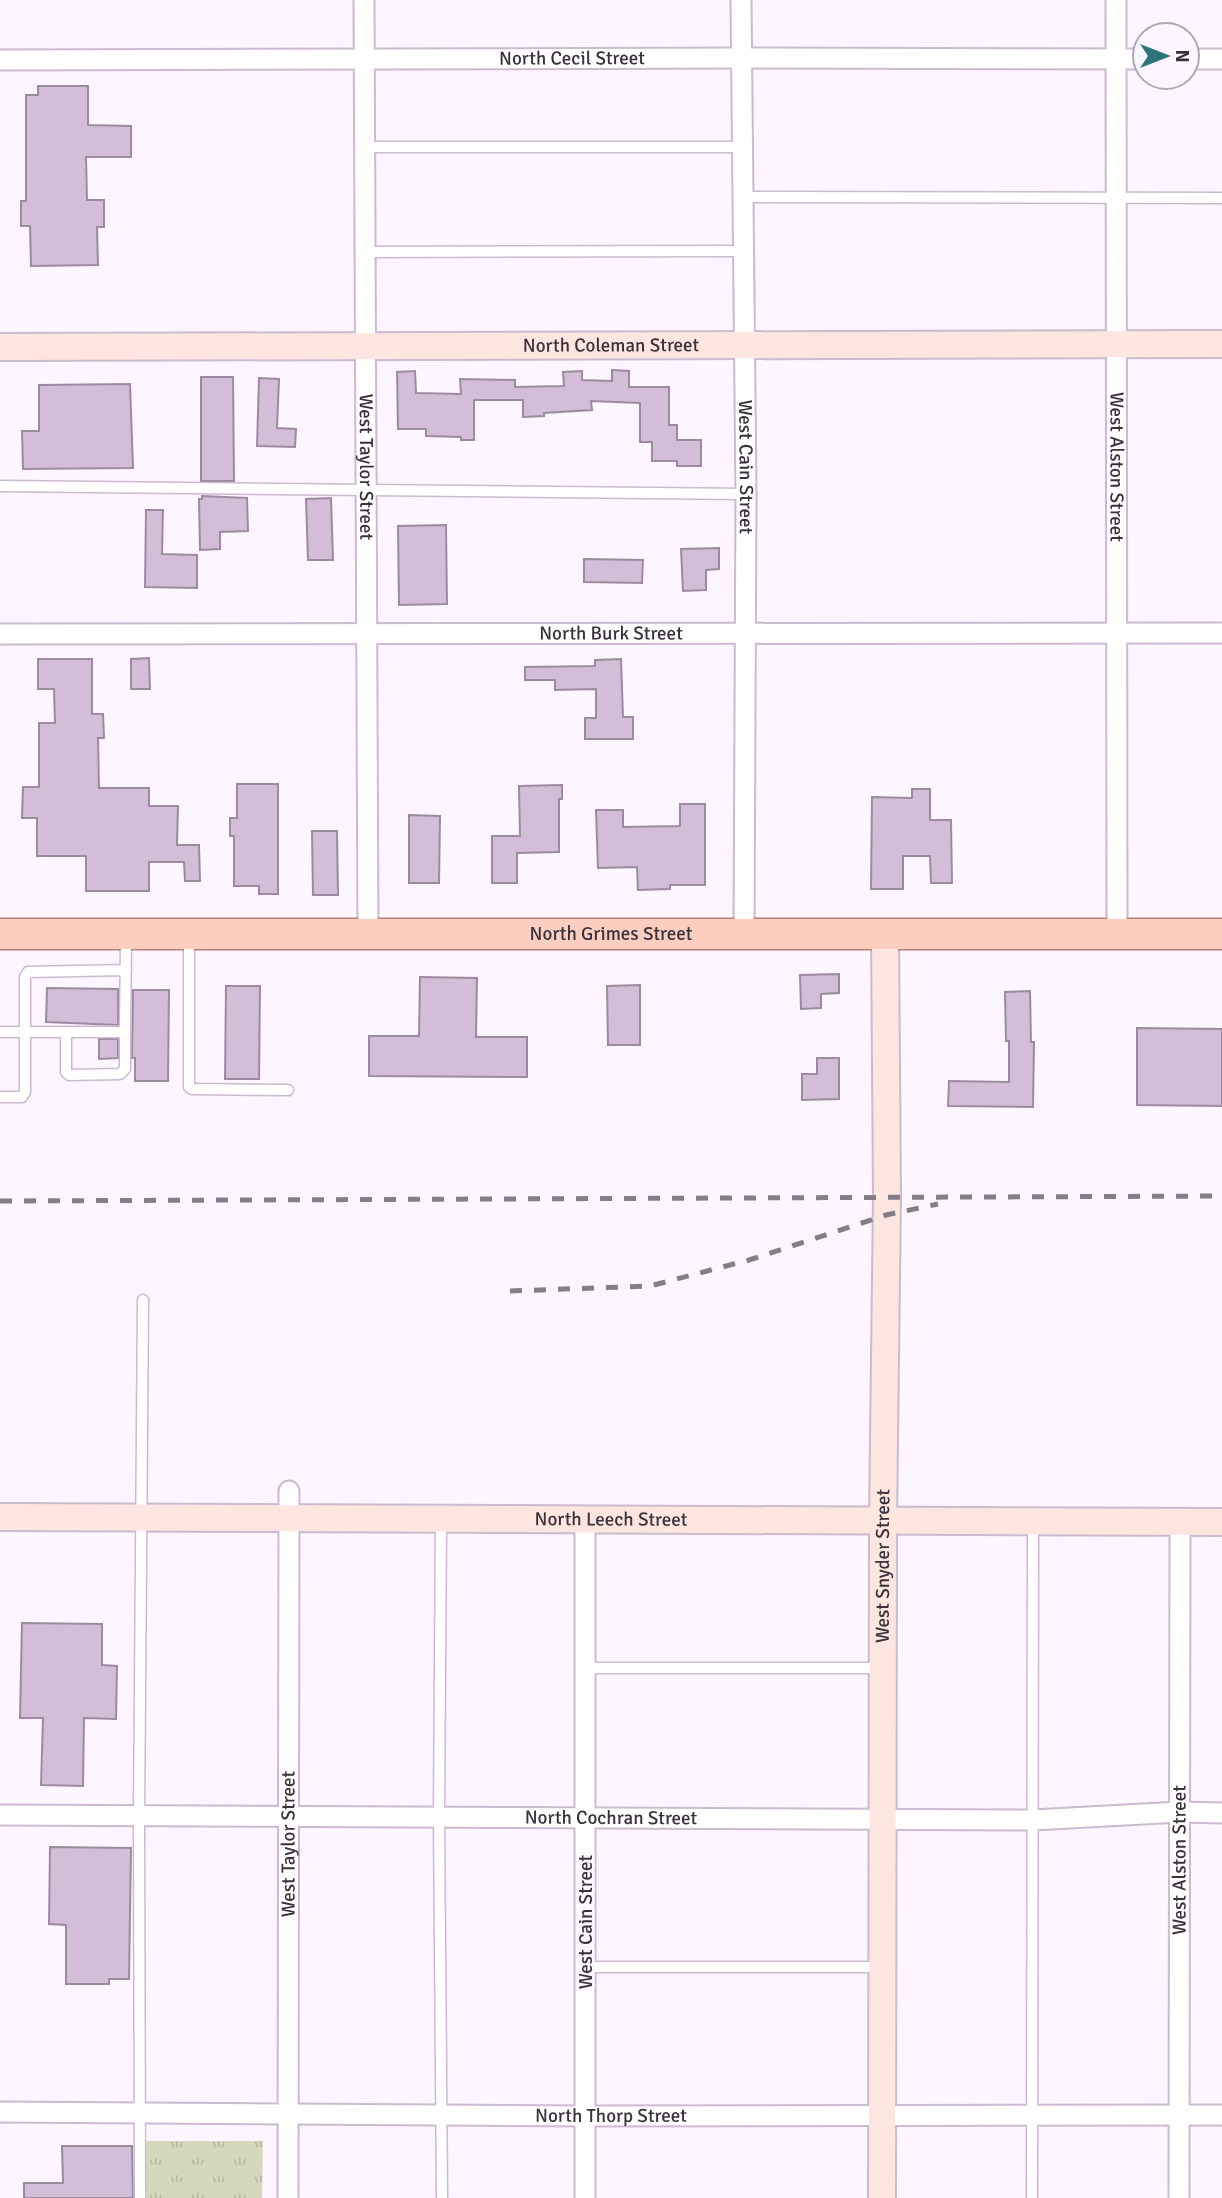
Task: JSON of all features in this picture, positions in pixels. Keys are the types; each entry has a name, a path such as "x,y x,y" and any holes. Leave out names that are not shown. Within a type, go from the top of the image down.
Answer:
{"main road":[{"name":"North Grimes Street","path":"0,934 1222,934"}],"street":[{"name":"West Taylor Street","path":"364,0 368,935"},
{"name":"West Cain Street","path":"741,0 746,494 744,935"},
{"name":"West Alston Street","path":"1116,0 1117,934"},
{"name":"North Cecil Street","path":"0,60 1131,59"},
{"path":"1201,59 1222,59"},
{"name":"North Coleman Street","path":"0,347 1222,344"},
{"name":"North Burk Street","path":"0,634 1222,634"},
{"name":"West Snyder Street","path":"881,2198 881,1819 887,1197 885,934"},
{"name":"West Taylor Street","path":"288,2198 289,1491"},
{"name":"North Leech Street","path":"0,1517 1222,1522"},
{"name":"West Cain Street","path":"585,1521 585,2198"},
{"name":"West Alston Street","path":"1179,2198 1180,1522"},
{"name":"North Cochran Street","path":"0,1815 1033,1820 1180,1812 1222,1813"},
{"name":"North Thorp Street","path":"0,2112 585,2116 1222,2115"}],"lane":[{"path":"364,147 744,147"},
{"path":"743,197 1222,198"},
{"path":"365,252 743,251"},
{"path":"0,486 746,494"},
{"path":"66,1032 66,1072 69,1075 120,1074 125,1069 126,934"},
{"path":"189,934 189,1087 288,1090"},
{"path":"0,1097 22,1097 25,1092 25,977 28,972 126,970"},
{"path":"0,1032 125,1032"},
{"path":"140,2198 139,1816 143,1300"},
{"path":"441,1520 439,1817 442,2198"},
{"path":"1032,2198 1033,1522"},
{"path":"586,1668 882,1668"},
{"path":"586,1967 881,1967"}],"green space":[{"path":"140,2141 263,2141 262,2198 140,2198"}],"building":[{"path":"38,86 88,86 88,125 131,126 131,157 86,157 87,200 104,200 104,227 97,227 98,265 31,266 30,226 21,226 21,201 26,201 26,95 38,95"},
{"path":"612,370 629,371 629,387 669,387 669,425 677,425 677,440 701,440 701,466 677,466 677,461 652,461 652,442 640,442 640,403 591,401 592,410 523,417 523,400 474,400 474,440 426,436 426,429 398,429 397,372 415,371 416,393 461,394 460,379 515,380 515,387 564,386 563,372 582,371 582,380 612,381"},
{"path":"201,377 233,377 234,481 201,481"},
{"path":"259,378 279,379 277,428 296,429 295,447 257,446"},
{"path":"130,384 133,468 23,469 22,431 39,431 39,385"},
{"path":"202,496 247,498 248,531 220,532 220,549 200,550 199,499 202,499"},
{"path":"331,498 333,560 308,560 306,499"},
{"path":"146,510 163,510 162,554 197,555 197,588 145,587"},
{"path":"446,525 447,604 399,605 398,526"},
{"path":"719,548 719,569 706,570 706,590 683,591 681,549"},
{"path":"584,559 643,560 642,583 584,582"},
{"path":"149,658 150,689 131,689 131,659"},
{"path":"38,659 92,659 92,714 103,714 104,738 98,738 99,788 149,788 149,806 178,806 177,845 199,845 200,881 185,881 184,862 149,862 149,891 86,891 86,856 37,856 37,818 22,818 23,787 39,787 39,723 55,723 54,689 38,689"},
{"path":"621,659 623,717 633,717 633,739 585,739 585,718 596,718 596,689 555,690 555,680 525,680 525,667 595,666 595,660"},
{"path":"237,784 278,784 278,894 259,894 259,886 234,886 234,836 230,836 230,818 237,818"},
{"path":"562,785 562,799 559,799 559,852 517,853 517,883 492,883 492,836 520,836 519,786"},
{"path":"912,789 930,789 930,820 951,820 952,883 931,883 930,856 903,856 903,889 871,889 872,797 912,798"},
{"path":"680,804 705,804 705,885 670,885 670,889 638,890 637,867 598,868 596,810 623,810 623,827 680,826"},
{"path":"409,815 440,816 439,883 409,883"},
{"path":"312,831 337,831 338,895 313,895"},
{"path":"839,974 839,993 821,994 821,1008 801,1009 800,975"},
{"path":"420,977 477,978 476,1037 527,1037 527,1077 369,1076 369,1036 419,1036"},
{"path":"640,985 640,1045 608,1045 607,986"},
{"path":"226,986 260,986 259,1079 225,1079"},
{"path":"47,988 118,989 118,1025 46,1022"},
{"path":"133,990 169,990 168,1081 135,1081 135,1058 132,1058"},
{"path":"1030,991 1031,1042 1034,1042 1033,1107 948,1106 949,1081 1009,1082 1005,992"},
{"path":"1137,1028 1222,1029 1222,1106 1137,1105"},
{"path":"99,1039 118,1039 118,1058 99,1059"},
{"path":"817,1058 839,1058 839,1099 802,1100 802,1074 817,1074"},
{"path":"22,1623 102,1624 102,1665 117,1666 116,1719 84,1718 83,1786 41,1785 43,1718 20,1718"},
{"path":"50,1847 131,1848 129,1979 109,1979 109,1984 66,1984 66,1925 49,1924"},
{"path":"62,2146 132,2146 133,2198 24,2198 24,2183 63,2183"}],"railway":[{"path":"0,1201 1222,1196"},
{"path":"510,1291 650,1286 749,1260 886,1215 938,1204"}]}
